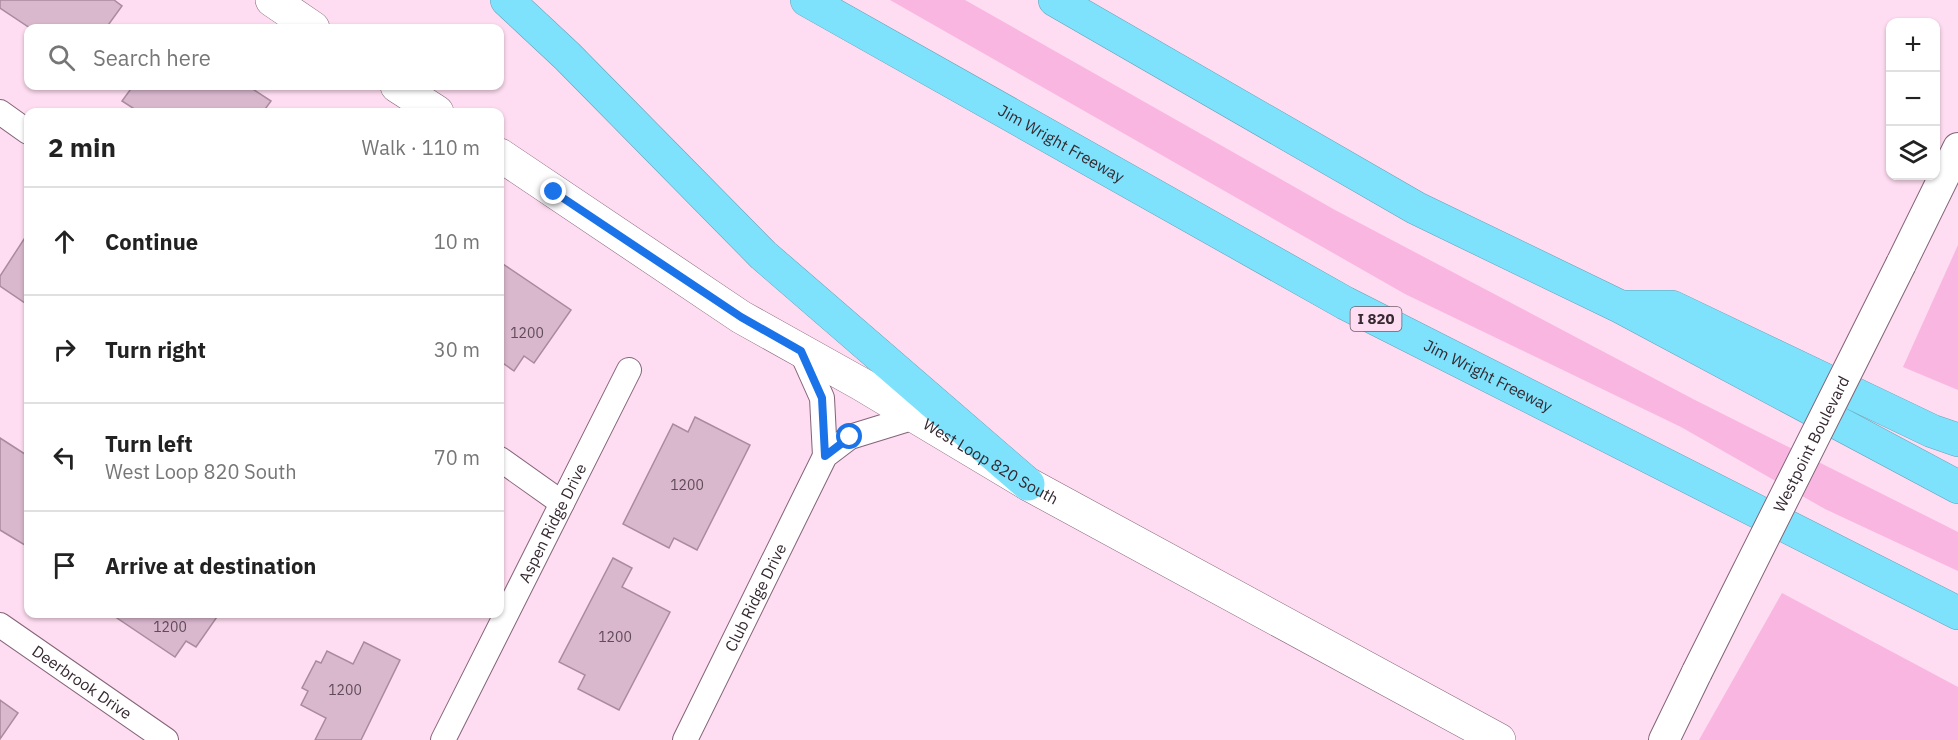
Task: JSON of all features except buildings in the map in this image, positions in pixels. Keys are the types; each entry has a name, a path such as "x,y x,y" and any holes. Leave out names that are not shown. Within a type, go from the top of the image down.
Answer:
{"highway":[{"path":"507,0 567,56 763,255 1028,484"},
{"name":"Jim Wright Freeway","path":"807,0 1345,303 1958,613"},
{"path":"1055,0 1416,208 1621,307 1958,487"},
{"path":"1621,307 1672,307 1932,430 1958,440"}],"main road":[{"path":"272,0 307,24"},
{"path":"403,90 431,108"},
{"name":"West Loop 820 South","path":"504,158 741,317 1028,484 1499,740"}],"street":[{"path":"0,112 24,129"},
{"name":"Westpoint Boulevard","path":"1664,740 1958,148"},
{"path":"801,351 822,398 825,456"},
{"name":"Aspen Ridge Drive","path":"443,740 629,370"},
{"path":"825,456 850,437 915,417"},
{"name":"Club Ridge Drive","path":"685,740 825,456"},
{"path":"504,462 562,502"},
{"name":"Deerbrook Drive","path":"0,625 166,740"}],"shaded area":[{"path":"890,0 965,0 1335,210 1693,399 1958,532 1958,571 1825,509 1681,427 1405,294"},
{"path":"1958,245 1958,390 1903,367"},
{"path":"1782,593 1958,687 1958,740 1699,740"}],"route":[{"path":"554,192 741,317 801,351 822,398 825,456 850,437"}]}
